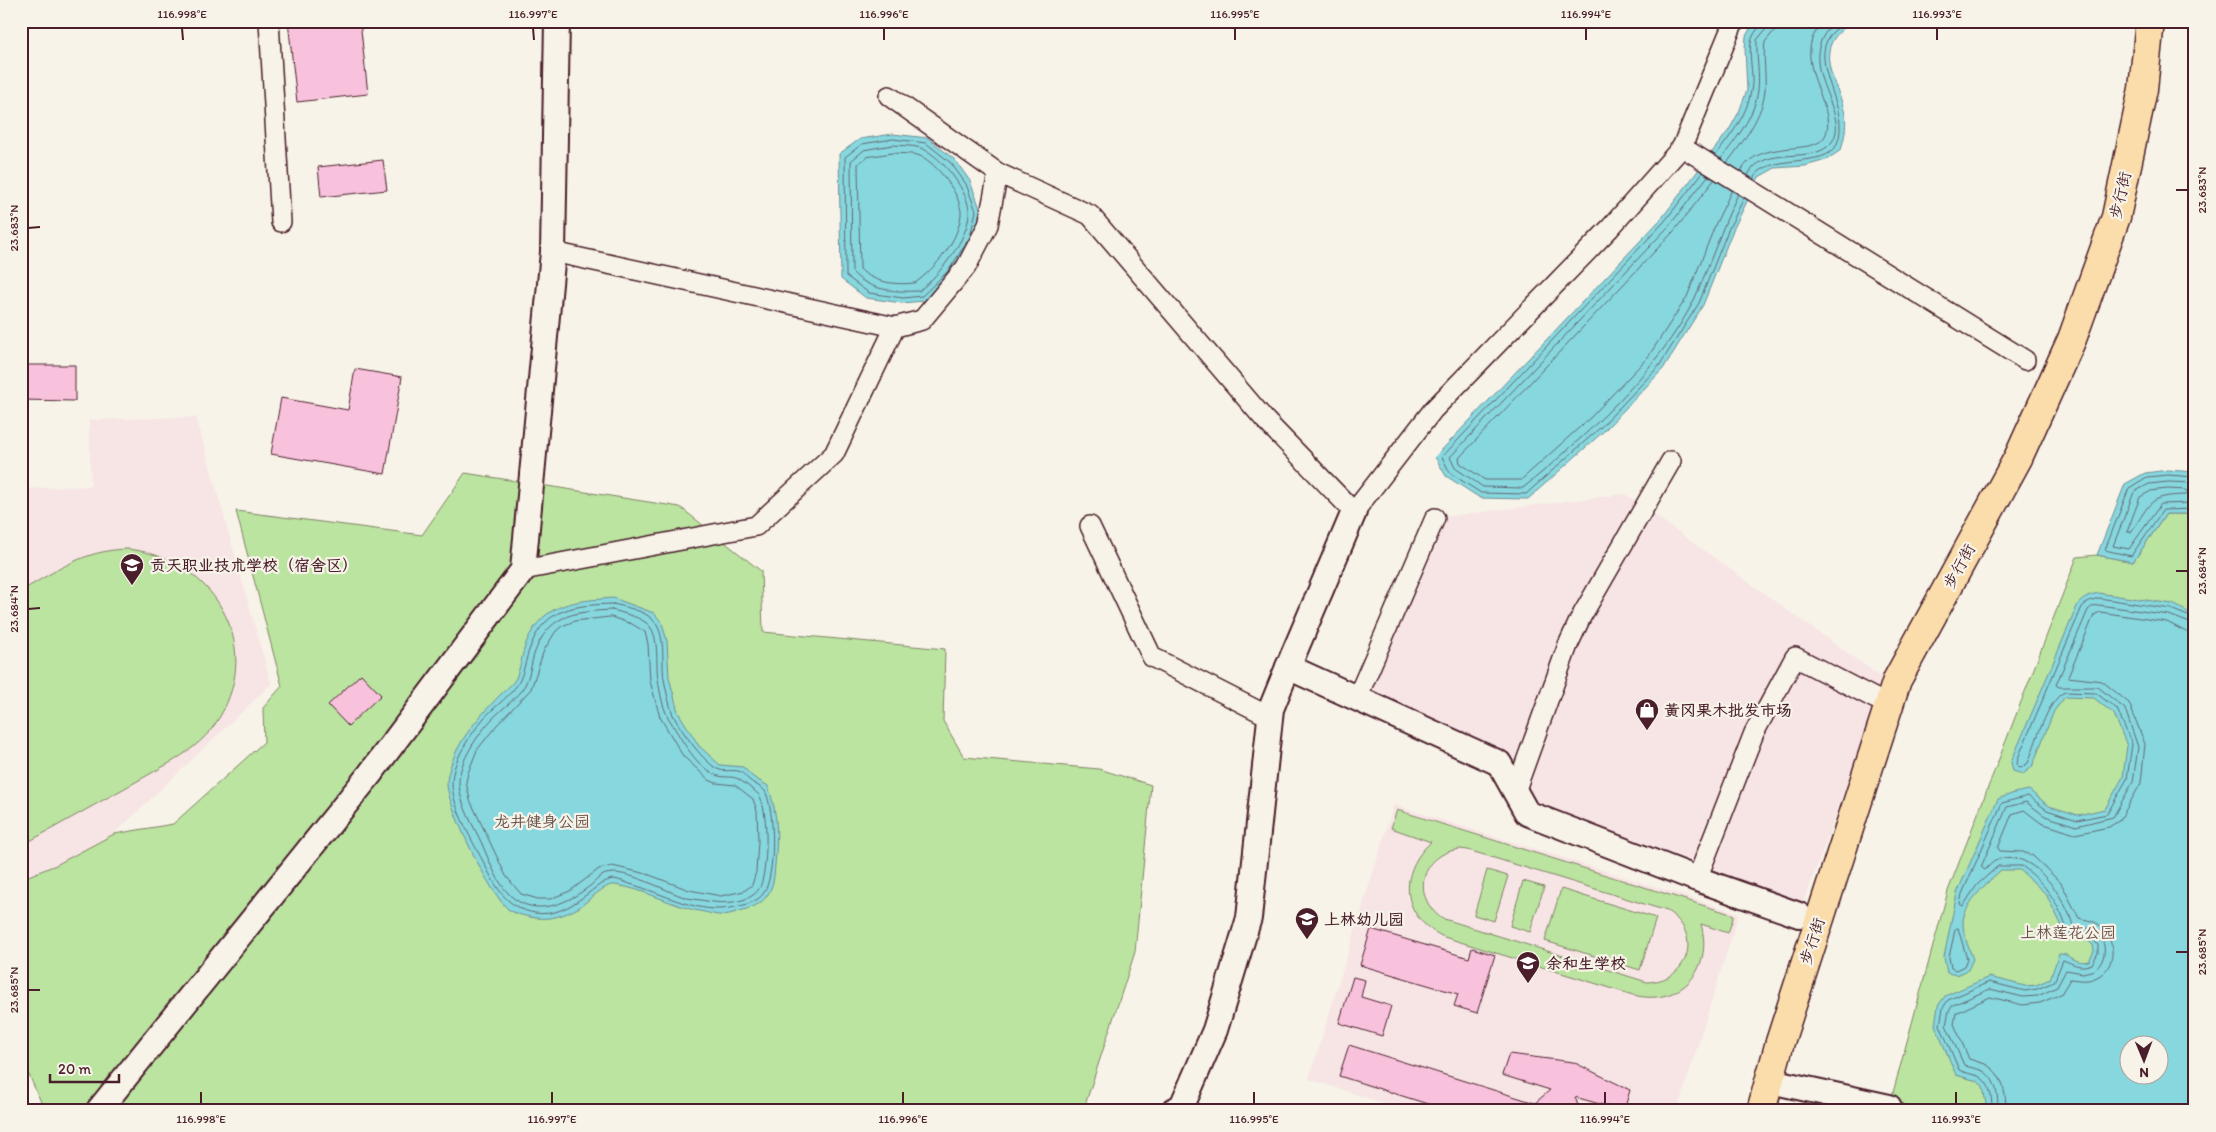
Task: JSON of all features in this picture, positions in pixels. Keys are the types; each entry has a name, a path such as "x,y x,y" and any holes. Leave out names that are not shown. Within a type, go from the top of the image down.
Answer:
{"main road":[{"name":"步行街","path":"1761,1111 1780,1042 1896,680 2018,458 2072,339 2116,217 2143,89 2150,21"}],"street":[{"path":"269,21 280,222"},
{"path":"98,1111 370,774 524,570 553,252 557,21"},
{"path":"1173,1111 1182,1106 1215,1030 1249,918 1271,709 1354,512 1433,410 1610,228 1682,147 1734,21"},
{"path":"889,96 998,173 1090,215 1265,420 1354,512"},
{"path":"1682,147 1756,191 2025,360"},
{"path":"553,252 895,327 922,320 966,267 988,225 998,173"},
{"path":"524,570 756,526 834,454 895,327"},
{"path":"1515,792 1558,673 1581,617 1671,461"},
{"path":"1357,698 1435,518"},
{"path":"1090,526 1152,657 1270,716"},
{"path":"1697,879 1754,733 1795,657 1876,699"},
{"path":"1288,668 1499,763 1526,813 1697,879 1799,915"},
{"path":"1776,1082 1889,1107"}],"shaded area":[{"name":"贡天职业技术学校（宿舍区）","path":"196,417 271,684 114,834 56,865 21,879 21,489 91,486 89,420"},
{"name":"黄冈果木批发市场","path":"1625,494 1885,680 1799,915 1527,813 1499,763 1357,698 1435,518"},
{"name":"余和生学校","path":"1394,805 1739,913 1677,1111 1408,1111 1309,1079"}],"green space":[{"name":"龙井健身公园","path":"465,473 680,507 761,571 763,632 945,649 943,721 964,757 1099,769 1151,785 1135,952 1083,1111 45,1111 21,1057 21,879 56,865 114,834 173,824 264,742 263,708 282,686 236,511 422,535"},
{"name":"上林莲花公园","path":"2166,514 2195,514 2195,1111 1888,1111 1948,891 2077,557 2097,555 2133,562"},
{"path":"127,549 157,555 183,568 205,586 222,608 232,634 236,661 232,690 215,725 200,742 188,751 21,846 21,591 84,557 112,550"},
{"path":"1397,810 1734,915 1728,933 1701,924 1704,941 1698,970 1690,981 1679,990 1665,995 1650,997 1633,995 1444,937 1429,928 1419,918 1412,906 1409,880 1420,854 1431,842 1391,828","holes":["1460,849 1667,911 1678,920 1685,931 1688,943 1687,954 1682,965 1673,974 1662,980 1647,982 1441,918 1431,908 1426,898 1423,887 1425,876 1429,867 1447,852"]},
{"path":"1487,870 1508,876 1494,921 1474,915"},
{"path":"1523,881 1544,887 1530,932 1510,926"},
{"path":"1561,889 1656,918 1640,970 1545,941"}],"water":[{"path":"1763,21 1851,21 1835,37 1830,46 1829,56 1829,66 1846,120 1841,150 1826,160 1805,166 1775,168 1759,177 1733,230 1703,305 1663,369 1604,431 1528,499 1480,498 1446,476 1435,457 1661,219 1729,130 1739,112 1747,90 1746,36 1752,25"},
{"path":"893,134 928,138 955,160 970,181 981,211 974,240 953,273 924,301 902,303 866,298 841,279 839,154 860,139"},
{"path":"2168,470 2195,472 2195,514 2166,514 2133,562 2097,555 2125,484 2145,473"},
{"name":"上林莲花公园","path":"2098,593 2173,604 2195,616 2195,1111 1987,1111 1983,1086 1977,1081 1956,1075 1935,1025 1938,1006 1945,996 1989,977 2025,986 2036,985 2050,979 2059,954 2084,962 2089,961 2094,951 2093,945 2086,939 2064,938 2061,924 2046,894 2020,870 2001,870 1970,903 1964,916 1964,932 1973,959 1968,970 1957,975 1947,973 1944,957 1957,893 1998,799 2029,790 2049,806 2078,815 2105,809 2123,777 2127,746 2114,714 2094,698 2065,697 2054,711 2032,767 2023,774 2013,771 2011,762 2078,604 2087,596"},
{"path":"613,598 654,613 662,623 667,641 669,677 678,712 699,746 720,765 743,767 753,777 768,786 774,806 776,825 777,844 774,874 768,894 752,907 729,914 717,915 693,910 638,890 611,885 578,908 563,915 552,918 533,918 509,910 491,887 470,848 448,791 447,780 450,767 460,744 482,714 515,680 526,643 541,619 562,606"}],"building":[{"path":"288,21 360,21 368,94 297,102"},
{"path":"383,160 387,190 321,197 318,167"},
{"path":"21,365 75,365 75,401 21,400"},
{"path":"355,369 402,377 385,474 271,454 281,398 348,410"},
{"path":"361,674 381,695 348,726 328,705"},
{"path":"1371,929 1469,958 1472,948 1495,955 1477,1013 1454,1006 1458,994 1360,965"},
{"path":"1353,977 1365,980 1361,997 1391,1006 1382,1036 1339,1023"},
{"path":"1349,1045 1535,1103 1550,1090 1502,1075 1509,1054 1573,1062 1630,1090 1624,1111 1575,1097 1580,1111 1450,1111 1339,1076"},
{"path":"1806,1106 1832,1111 1805,1111"}],"place":[{"name":"贡天职业技术学校（宿舍区）","path":"132,586"},
{"name":"黄冈果木批发市场","path":"1647,731"},
{"name":"上林幼儿园","path":"1307,940"},
{"name":"余和生学校","path":"1528,984"}]}
